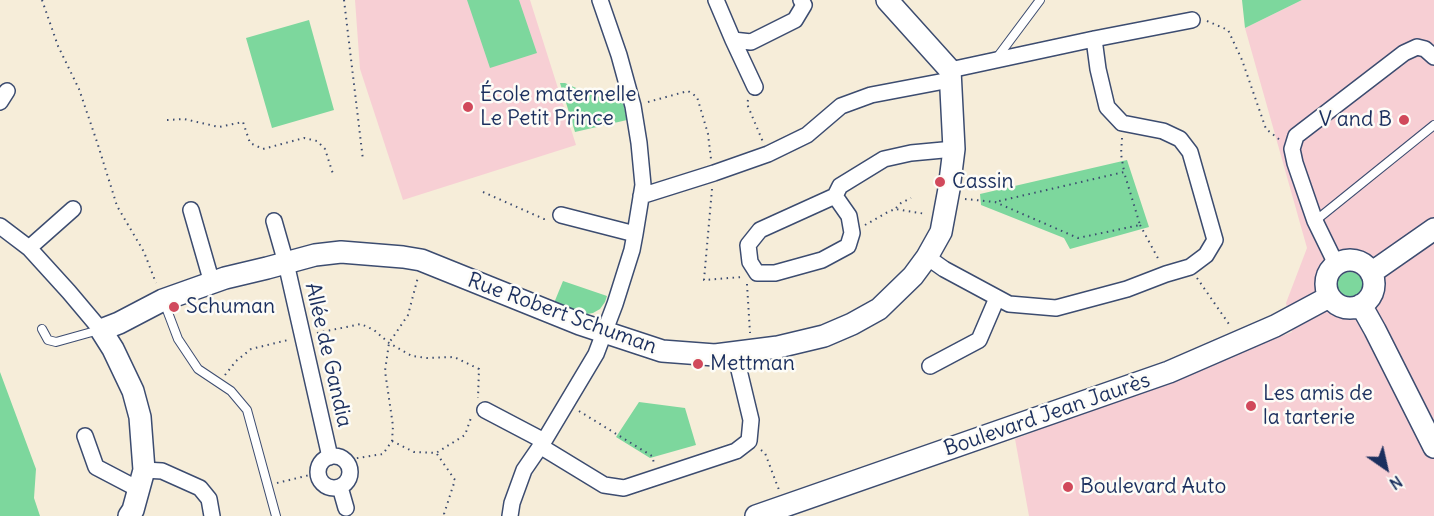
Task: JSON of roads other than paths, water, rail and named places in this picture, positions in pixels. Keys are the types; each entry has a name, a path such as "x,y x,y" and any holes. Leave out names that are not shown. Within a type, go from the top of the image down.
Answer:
{"street":[{"path":"510,516 512,503 524,470 596,354 615,304 635,234 643,185 639,143 633,106 600,0"},
{"path":"716,0 755,87"},
{"path":"733,40 751,42 795,20 804,5 801,0"},
{"path":"887,0 950,75"},
{"path":"641,196 768,154 807,135 841,106 871,95 995,61 1192,20"},
{"path":"927,257 944,269 1009,304 1056,308 1127,289 1190,267 1206,255 1215,240 1190,152 1180,139 1163,131 1122,123 1107,107 1094,39"},
{"path":"1336,264 1315,220 1295,163 1292,149 1296,136 1404,53 1417,47 1425,49 1434,57"},
{"name":"Rue Robert Schuman","path":"101,330 164,300 225,278 315,255 341,252 421,260 558,316 662,351 715,355 778,347 824,336 879,309 913,276 941,232 954,149 950,75"},
{"path":"835,196 849,216 852,233 848,246 822,260 776,273 757,273 750,262 748,245 760,230 835,196 840,186 884,159 911,153 954,149"},
{"path":"29,248 73,209"},
{"path":"191,210 212,283"},
{"path":"561,215 635,234"},
{"path":"274,221 286,263"},
{"path":"0,226 29,248 101,330 134,391 140,417 141,480 129,516"},
{"path":"1371,273 1434,229"},
{"path":"1352,260 1360,262 1371,273 1374,287 1367,301 1361,305 1347,308 1340,306 1329,297 1328,276 1336,264 1352,260"},
{"name":"Allée de Gandia","path":"286,263 302,336 337,458 348,465 350,475 345,484 330,488 321,482 318,472 321,463 337,458"},
{"name":"Boulevard Jean Jaurès","path":"765,515 1169,372 1275,326 1329,297"},
{"path":"930,366 979,340 998,298"},
{"path":"1361,305 1434,447"},
{"path":"481,405 604,485 624,488 736,451 748,441 751,420 739,370 746,351"},
{"path":"85,435 96,467 141,480 162,471 200,488 209,499 212,516"},
{"name":"Allée de Gandia","path":"340,487 346,508"}],"lane":[{"path":"995,61 1040,0"},
{"path":"1315,220 1434,126"},
{"path":"164,300 178,339 198,369 231,391 247,410 276,516"},
{"path":"42,329 48,340 56,342 101,330"}],"place":[{"name":"École maternelle Le Petit Prince","path":"468,107"},
{"name":"V and B","path":"1404,120"},
{"name":"Cassin","path":"940,182"},
{"name":"Schuman","path":"174,307"},
{"name":"Mettman","path":"698,364"},
{"name":"Les amis de la tarterie","path":"1251,406"},
{"name":"Boulevard Auto","path":"1068,487"}]}
